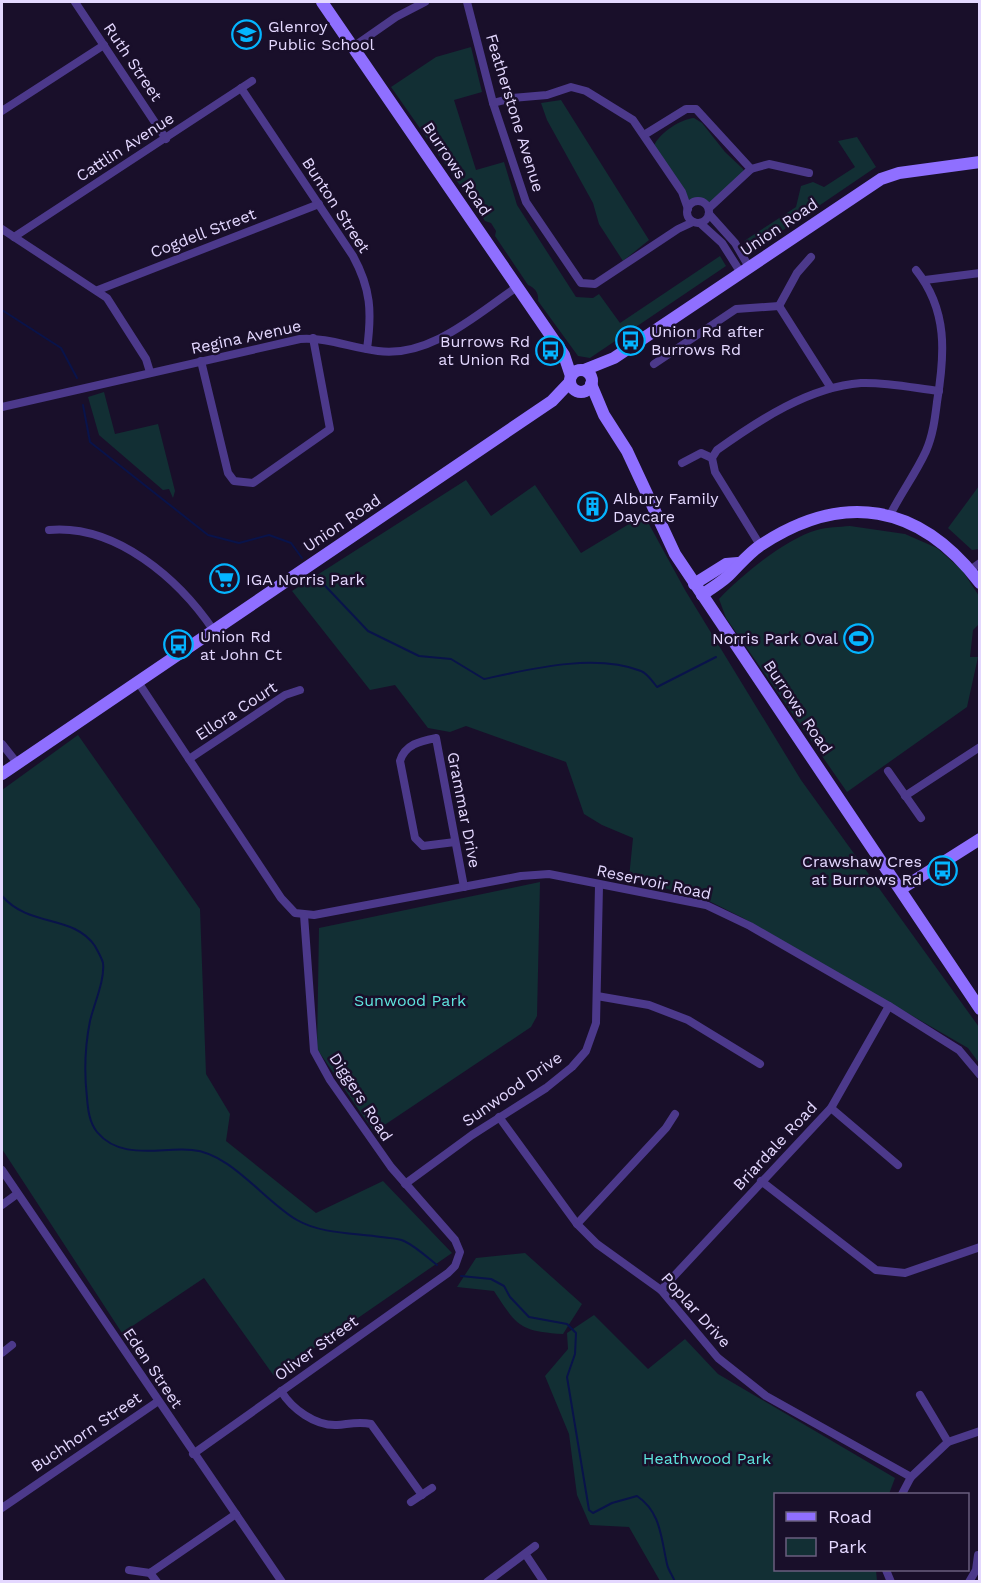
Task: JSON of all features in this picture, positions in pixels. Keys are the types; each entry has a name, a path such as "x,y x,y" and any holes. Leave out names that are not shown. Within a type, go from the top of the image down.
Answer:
{"main road":[{"name":"Burrows Road","path":"322,2 604,415 627,452 665,538 694,584 902,889 980,1009"},
{"name":"Union Road","path":"2,774 552,401 558,401 581,381 614,358 880,179 899,173 980,162"},
{"path":"702,595 731,573 738,563 760,545 805,520 851,512 890,515 942,542 975,567 980,583"},
{"path":"694,584 726,564 738,563"},
{"path":"902,889 980,839"}],"street":[{"name":"Ruth Street","path":"75,2 166,139"},
{"path":"353,47 396,17 425,2"},
{"name":"Featherstone Avenue","path":"467,2 493,103 526,202 581,283 595,284 678,229 692,217"},
{"path":"2,111 104,45"},
{"name":"Cattlin Avenue","path":"14,237 252,81"},
{"path":"493,103 578,87 628,115 682,192 692,217 722,243 745,270"},
{"name":"Bunton Street","path":"241,88 319,204 365,278 370,302 367,349"},
{"path":"644,135 686,109 696,109 751,169"},
{"path":"692,217 751,169 769,164 809,173"},
{"path":"682,192 705,206 735,243 745,270"},
{"name":"Cogdell Street","path":"98,290 319,204"},
{"path":"692,217 705,206"},
{"path":"2,229 107,298 142,352 150,372"},
{"path":"779,306 797,273 811,257"},
{"path":"890,515 927,449 944,357 942,322 925,280 916,270"},
{"path":"925,280 980,273"},
{"name":"Regina Avenue","path":"2,407 150,372 313,338 391,352 418,348 451,332 517,287"},
{"path":"654,364 736,309 779,306"},
{"path":"779,306 831,388"},
{"path":"201,361 228,473 234,481 253,483 330,429 313,338"},
{"path":"760,545 714,472 712,458 717,450 764,418 831,388 862,383 939,392"},
{"path":"682,463 701,453 712,458"},
{"path":"50,530 66,528 90,533 159,570 180,588 214,631"},
{"path":"138,682 281,898 295,913 304,915"},
{"name":"Ellora Court","path":"189,759 285,695 300,690"},
{"name":"Grammar Drive","path":"455,842 423,846 415,838 400,761 402,754 418,741 436,738 464,887"},
{"path":"2,744 17,763"},
{"path":"905,796 980,747"},
{"path":"888,771 921,818"},
{"name":"Reservoir Road","path":"304,915 521,876 549,874 598,886 706,905 750,926 889,1006 959,1050 980,1075"},
{"name":"Sunwood Drive","path":"405,1184 499,1117 561,1077 586,1051 596,1023 598,886"},
{"name":"Diggers Road","path":"304,915 314,1051 330,1080 405,1184 459,1246 455,1266"},
{"path":"597,996 649,1005 688,1020 760,1064"},
{"name":"Briardale Road","path":"661,1290 831,1108 889,1006"},
{"path":"831,1108 898,1165"},
{"path":"576,1224 666,1128 675,1114"},
{"name":"Poplar Drive","path":"499,1117 576,1224 597,1244 661,1290 718,1358 766,1396 911,1477"},
{"name":"Eden Street","path":"2,1170 157,1402 282,1581"},
{"path":"761,1181 876,1270 905,1273 980,1247"},
{"path":"2,1205 17,1194"},
{"name":"Oliver Street","path":"193,1454 455,1266"},
{"path":"2,1353 12,1346"},
{"path":"281,1391 291,1405 308,1417 329,1425 363,1422 371,1424 422,1495"},
{"path":"920,1395 948,1442"},
{"name":"Buchhorn Street","path":"2,1508 157,1402"},
{"path":"903,1493 911,1477 948,1442 980,1431"},
{"path":"411,1502 432,1488"},
{"path":"150,1573 236,1514"},
{"path":"487,1581 536,1546"},
{"path":"526,1555 544,1581"},
{"path":"969,1581 976,1570 978,1555"},
{"path":"129,1570 150,1573 157,1581"}],"green space":[{"path":"471,47 482,92 454,100 476,170 504,162 517,205 576,297 593,298 599,294 620,323 720,256 726,266 590,358 578,356 538,301 536,291 528,285 495,236 496,231 491,223 485,221 391,87 436,57"},
{"path":"561,100 649,240 623,261 599,224 593,203 547,120 541,103"},
{"path":"694,118 702,123 725,152 743,169 744,173 710,203 692,202 687,198 654,146 671,127"},
{"path":"857,137 876,167 748,254 744,241 796,207 801,186 813,182 824,187 855,167 838,141"},
{"path":"104,392 115,434 158,424 175,491 173,498 169,489 163,490 99,435 88,397"},
{"path":"466,480 491,516 535,485 581,553 644,515 685,590 801,780 979,1027 979,1063 968,1048 743,918 709,901 629,878 633,838 602,825 584,814 566,762 466,726 450,732 428,728 395,685 370,690 292,591"},
{"path":"979,486 979,549 972,550 948,528"},
{"path":"850,526 905,534 937,548 962,570 979,596 979,624 973,630 970,657 978,657 967,707 847,792 726,618 719,599 752,569 791,541 817,530"},
{"path":"78,735 200,909 206,1074 230,1114 226,1141 316,1213 383,1181 452,1253 274,1376 204,1278 122,1333 2,1149 2,790"},
{"name":"Sunwood Park","path":"540,882 537,1016 531,1027 374,1132 317,1049 319,928"},
{"path":"525,1253 582,1304 563,1334 537,1331 521,1325 508,1312 494,1291 457,1287 476,1258"},
{"name":"Heathwood Park","path":"594,1315 648,1369 685,1339 718,1374 895,1478 889,1493 774,1493 774,1571 876,1571 877,1581 660,1581 629,1527 590,1525 577,1495 569,1434 545,1376 568,1349 567,1333"}],"waterway":[{"path":"2,310 61,348 77,378"},
{"path":"83,405 90,442 208,535 239,543 269,535 291,543 302,558"},
{"path":"313,573 368,631 419,656 451,659 484,679 563,665 603,663 641,671 657,687 716,657"},
{"path":"2,896 25,913 75,929 86,936 102,959 102,977 87,1040 86,1079 91,1120 97,1132 107,1141 129,1150 192,1150 206,1153 234,1168 285,1212 306,1225 338,1232 402,1240 437,1265"},
{"path":"461,1276 491,1279 504,1286 510,1297 529,1317 567,1324 576,1333 575,1354 567,1377 589,1510 593,1513 612,1503 637,1496 645,1502 659,1526 668,1566 675,1582"}],"place":[{"name":"Glenroy Public School","path":"247,35"},
{"name":"Union Rd after Burrows Rd","path":"630,340"},
{"name":"Burrows Rd at Union Rd","path":"551,350"},
{"name":"Albury Family Daycare","path":"592,507"},
{"name":"IGA Norris Park","path":"225,579"},
{"name":"Norris Park Oval","path":"859,638"},
{"name":"Union Rd at John Ct","path":"179,645"},
{"name":"Crawshaw Cres at Burrows Rd","path":"943,870"}]}
